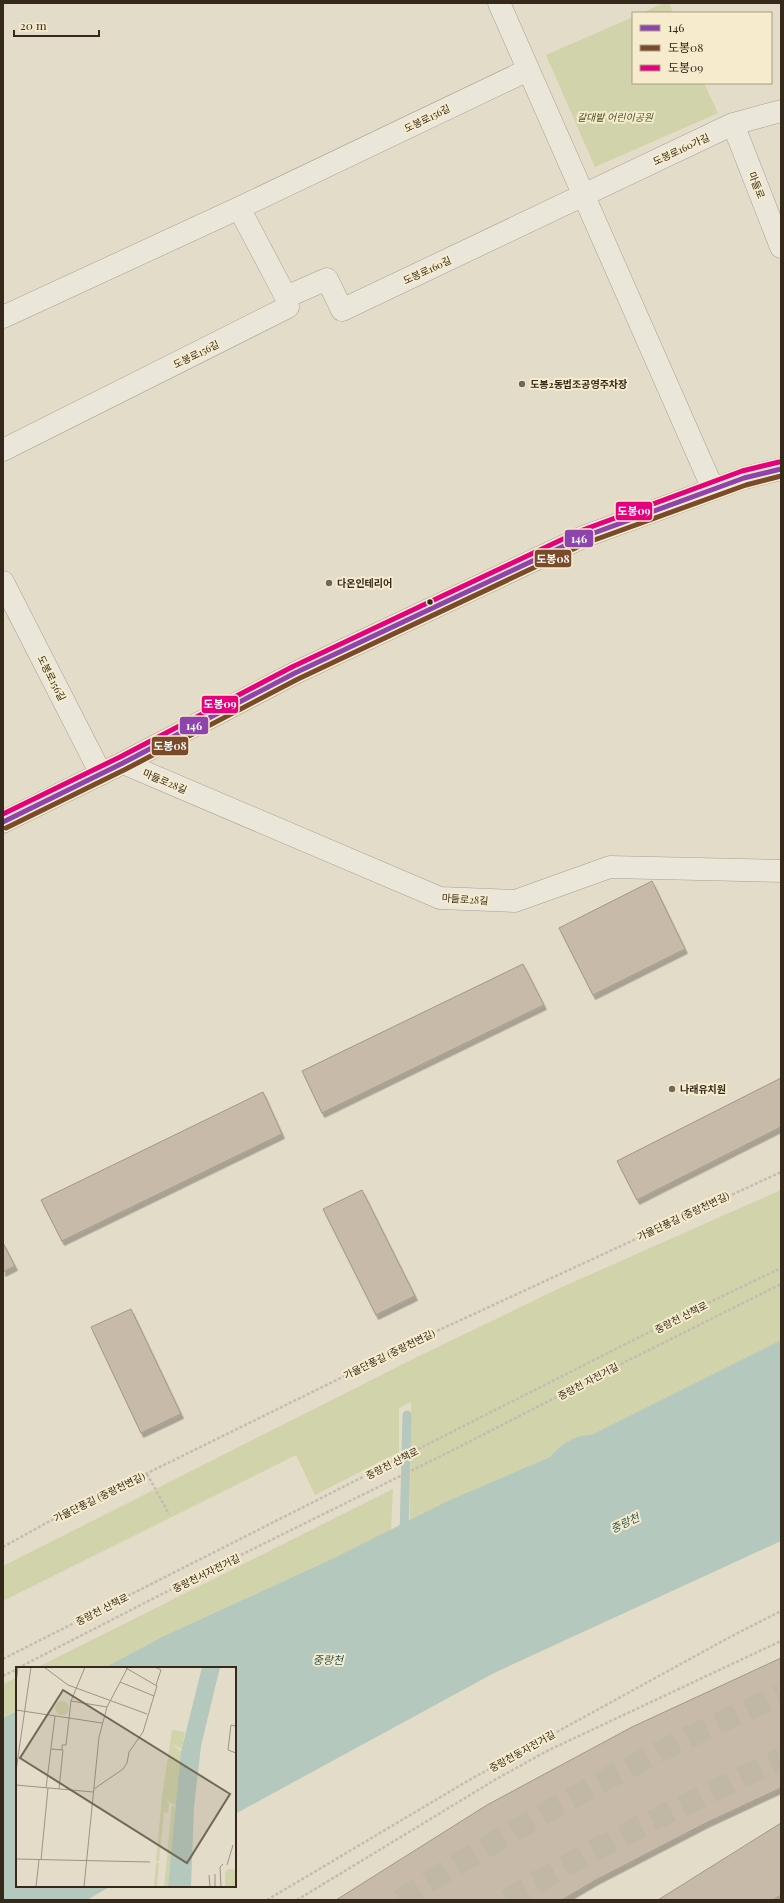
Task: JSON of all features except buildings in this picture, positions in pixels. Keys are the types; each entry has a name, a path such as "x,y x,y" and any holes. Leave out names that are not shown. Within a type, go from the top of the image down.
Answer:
{"street":[{"path":"499,3 713,489"},
{"name":"도봉로156길","path":"3,317 239,208 528,70"},
{"name":"도봉로160가길","path":"584,195 733,124 781,111"},
{"name":"마들로","path":"733,124 781,247"},
{"name":"도봉로160길","path":"286,298 327,279 342,310 584,195"},
{"path":"239,208 286,298"},
{"name":"도봉로156길","path":"3,450 287,309 286,298"},
{"path":"3,822 123,763 295,673 576,541 744,478 781,469"},
{"name":"도봉로156길","path":"3,582 101,774"},
{"name":"마들로28길","path":"123,763 440,898 515,901 610,867 781,871"}],"path":[{"name":"가을단풍길 (중랑천변길)","path":"3,1547 48,1522 424,1337 781,1172"},
{"name":"중랑천 산책로","path":"3,1659 395,1463 685,1314 781,1268"},
{"name":"중랑천 자전거길","path":"395,1479 781,1284"},
{"path":"147,1474 169,1514"},
{"name":"중랑천서자전거길","path":"20,1667 162,1594 395,1479"},
{"name":"중랑천동자전거길","path":"267,1900 472,1779 723,1640 781,1611"},
{"path":"297,1900 498,1778 543,1754 781,1641"},
{"name":"중랑천서자전거길","path":"3,1676 16,1669"}],"green space":[{"path":"664,3 669,3 673,12 644,12"},
{"name":"갈대밭 어린이공원","path":"632,17 632,84 704,84 718,113 595,167 546,55"},
{"path":"781,1190 781,1340 591,1435 579,1436 568,1441 558,1448 550,1457 451,1500 410,1521 411,1402 399,1408 399,1452 315,1495 296,1455 3,1601 3,1566 417,1357 560,1288"},
{"path":"393,1489 391,1530 334,1558 164,1636 106,1667 38,1667"},
{"path":"16,1678 16,1712 3,1718 3,1684"}],"water":[{"name":"중랑천","path":"781,1340 781,1541 494,1673 236,1813 236,1667 106,1667 164,1636 334,1558 450,1500 550,1457 558,1448 574,1438 591,1435"},
{"path":"16,1712 16,1887 109,1887 87,1900 3,1900 3,1718"}],"waterway":[{"path":"404,1536 407,1415"}],"tunnel":[{"path":"400,1900 446,1871 586,1790 683,1740 781,1695"},
{"path":"507,1900 608,1843 781,1759"}],"transit line":[{"name":"도봉09","path":"3,814 120,757 292,667 580,531 742,471 779,462"},
{"name":"146","path":"3,822 123,763 295,673 583,537 744,478 781,469"},
{"name":"도봉08","path":"6,828 126,769 298,679 586,543 746,485 781,476"}],"place":[{"name":"도봉2동법조공영주차장","path":"522,384"},
{"name":"다온인테리어","path":"329,583"},
{"name":"나래유치원","path":"672,1089"}]}
